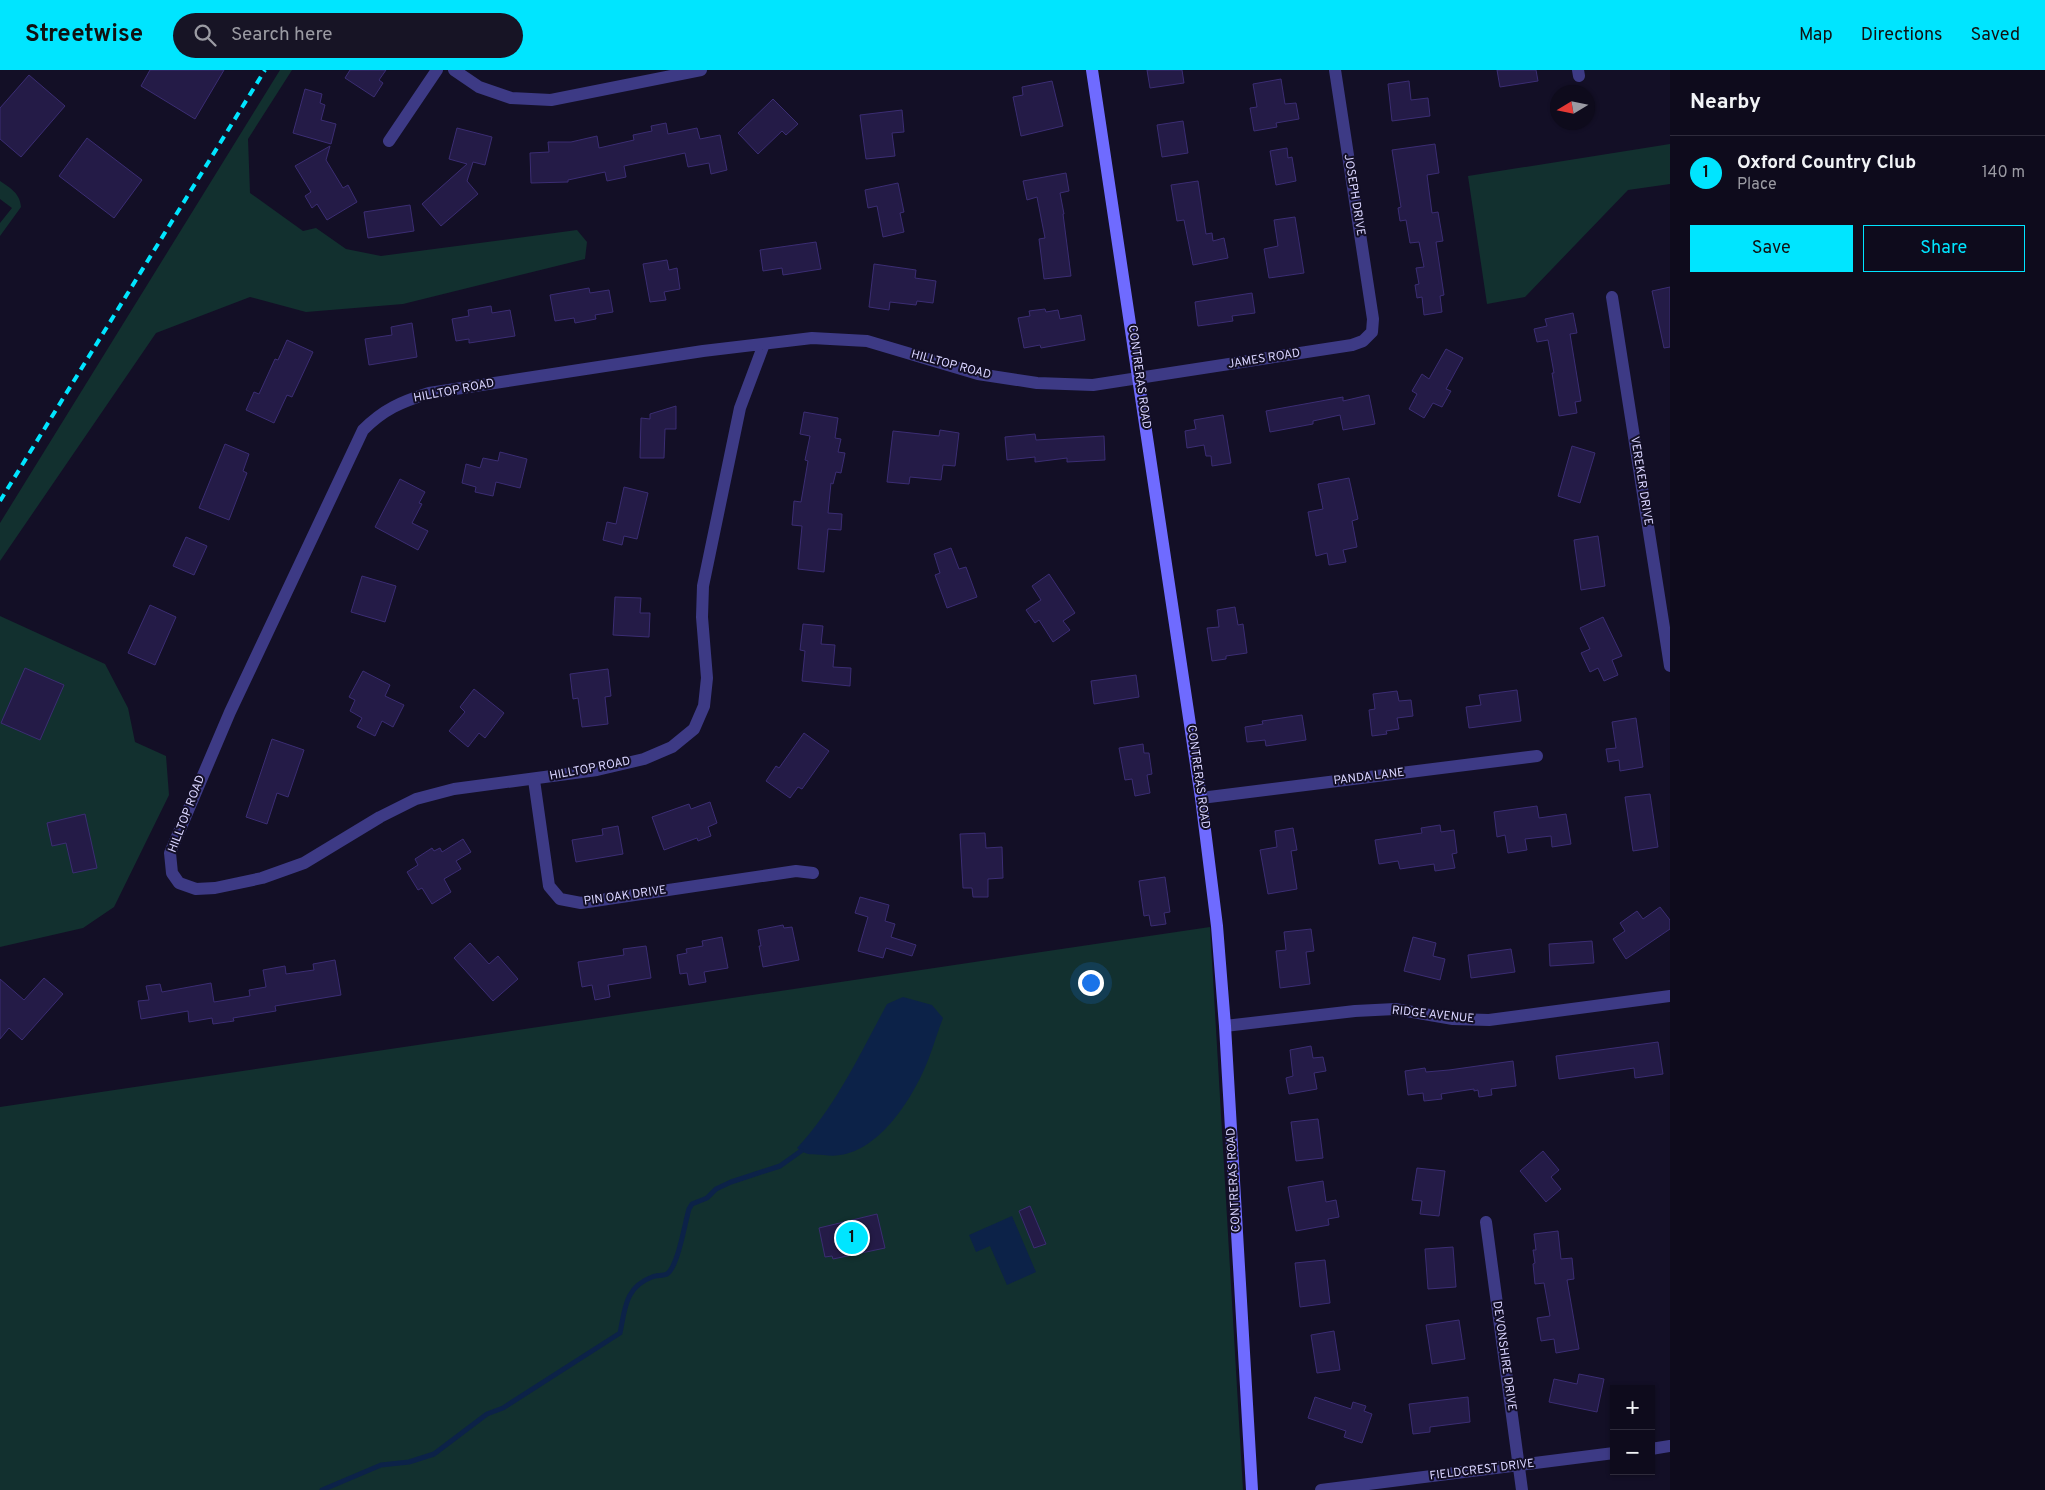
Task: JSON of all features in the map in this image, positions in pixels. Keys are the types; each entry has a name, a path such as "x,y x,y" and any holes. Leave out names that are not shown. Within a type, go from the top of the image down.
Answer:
{"street":[{"path":"389,141 437,70"},
{"path":"454,70 479,87 512,98 551,100 701,70"},
{"name":"CONTRERAS ROAD","path":"1092,70 1201,798 1217,926 1252,1490"},
{"name":"JOSEPH DRIVE","path":"1335,70 1373,319"},
{"name":"VEREKER DRIVE","path":"1612,296 1670,666"},
{"name":"JAMES ROAD","path":"1139,379 1352,345 1363,342 1372,332 1373,319"},
{"name":"HILLTOP ROAD","path":"764,344 740,408 704,586 702,617 707,678 704,706 694,729 672,747 644,759 597,770 534,780 454,789 416,799 380,817 304,863 262,878 196,890 179,883 172,873 170,853 230,712 363,430 377,416 402,402 429,393 703,351 812,338 867,341 978,374 1037,384 1084,385 1139,379"},
{"name":"PANDA LANE","path":"1201,798 1537,756"},
{"name":"PIN OAK DRIVE","path":"534,780 548,886 560,899 581,904 796,871 813,873"},
{"name":"RIDGE AVENUE","path":"1224,1026 1355,1010 1395,1009 1453,1019 1489,1020 1670,996"},
{"name":"DEVONSHIRE DRIVE","path":"1486,1222 1522,1490"},
{"path":"1655,1448 1670,1446"},
{"name":"FIELDCREST DRIVE","path":"1321,1490 1610,1454"}],"green space":[{"path":"280,70 292,70 248,139 250,193 303,231 316,228 346,249 381,256 577,230 587,242 585,259 403,304 306,312 250,297 156,333 0,561 0,523"},
{"path":"1670,144 1670,184 1628,190 1525,297 1487,304 1468,176"},
{"path":"0,181 17,194 21,207 0,236 0,223 12,208 0,199"},
{"path":"0,616 105,664 128,708 135,742 166,756 169,795 114,907 83,928 0,947"},
{"path":"1210,927 1243,1490 0,1490 0,1107"}],"water":[{"path":"903,997 932,1005 943,1018 926,1066 907,1102 884,1130 871,1142 856,1150 841,1155 810,1154 800,1151 797,1148 824,1115 857,1060 887,1004"},
{"path":"1012,1216 1036,1272 1007,1285 990,1246 976,1252 969,1235"}],"building":[{"path":"150,70 224,70 195,119 141,86"},
{"path":"350,70 386,70 379,80 383,83 374,97 345,78"},
{"path":"1147,70 1182,70 1184,83 1150,88"},
{"path":"1497,70 1536,70 1538,81 1500,87"},
{"path":"29,75 65,106 21,157 0,139 0,108"},
{"path":"1281,79 1285,104 1296,103 1299,119 1276,123 1277,127 1254,131 1250,108 1257,107 1253,84"},
{"path":"1052,81 1063,126 1021,136 1013,97 1023,95 1022,87"},
{"path":"1409,81 1411,100 1428,98 1430,116 1392,121 1388,84"},
{"path":"305,89 322,94 320,103 325,105 321,120 336,124 331,144 293,133"},
{"path":"773,99 798,124 786,135 782,131 758,154 738,133"},
{"path":"902,110 904,132 892,133 895,156 866,159 860,115"},
{"path":"1183,121 1188,153 1162,157 1157,125"},
{"path":"666,123 668,134 697,128 700,139 720,135 727,170 711,174 709,163 688,167 685,153 624,166 626,177 607,181 605,172 568,180 568,182 531,183 530,153 549,152 548,142 571,142 597,136 599,148 634,140 633,135 652,131 651,126"},
{"path":"457,128 492,137 485,165 473,162 467,181 478,194 441,226 422,204 467,164 449,159"},
{"path":"87,138 142,180 114,218 59,176"},
{"path":"1435,144 1439,173 1427,175 1432,213 1438,212 1443,241 1436,242 1444,295 1440,296 1442,312 1424,315 1422,297 1417,298 1415,285 1419,284 1416,268 1424,267 1419,242 1410,243 1406,220 1400,221 1398,208 1401,207 1392,150"},
{"path":"330,146 326,160 343,188 348,185 357,202 327,220 317,204 312,208 305,196 311,192 295,166"},
{"path":"1287,148 1288,158 1292,157 1296,181 1276,185 1270,151"},
{"path":"1066,173 1069,191 1060,193 1071,276 1044,279 1039,239 1045,238 1037,197 1027,200 1023,181"},
{"path":"1198,181 1206,234 1212,233 1213,241 1224,238 1228,258 1193,265 1184,220 1177,221 1171,185"},
{"path":"898,183 904,212 900,213 904,232 883,237 877,206 868,208 865,190"},
{"path":"410,205 414,231 368,238 364,212"},
{"path":"1295,217 1304,273 1269,278 1264,249 1278,246 1274,220"},
{"path":"816,242 821,269 783,275 782,268 763,271 760,250"},
{"path":"667,260 669,270 677,268 680,289 664,292 666,300 650,302 643,264"},
{"path":"874,264 916,270 915,278 936,281 933,303 917,301 916,305 890,302 889,310 869,307"},
{"path":"1670,287 1670,347 1664,348 1652,291"},
{"path":"589,288 590,293 609,290 613,312 595,315 596,319 575,323 574,318 555,321 550,295"},
{"path":"1252,293 1255,313 1232,316 1233,321 1198,326 1195,302"},
{"path":"491,306 492,313 510,310 515,336 469,343 469,339 456,341 452,319 469,316 468,310"},
{"path":"1045,309 1046,312 1058,310 1060,319 1081,315 1085,340 1041,348 1040,345 1024,348 1018,318 1030,316 1029,311"},
{"path":"1573,313 1577,333 1570,334 1581,401 1575,402 1577,413 1559,416 1548,340 1537,342 1534,329 1547,326 1545,319"},
{"path":"412,323 417,357 369,365 365,339 392,335 391,327"},
{"path":"287,340 313,352 292,397 287,395 274,423 246,410 254,392 259,394 275,359 278,360"},
{"path":"1446,349 1463,358 1446,389 1451,391 1442,407 1433,403 1424,418 1409,409 1417,394 1412,391 1422,374 1429,379"},
{"path":"1369,395 1375,424 1343,430 1340,415 1313,421 1313,424 1270,432 1266,411 1343,397 1343,401"},
{"path":"676,406 676,429 665,429 664,458 640,458 641,418 650,419 650,414"},
{"path":"804,412 838,418 835,438 841,439 838,452 845,453 841,473 836,472 833,484 831,483 828,513 842,514 841,530 828,529 824,572 798,569 802,526 792,525 794,501 801,502 808,461 805,460 810,436 800,434"},
{"path":"1223,415 1231,463 1212,466 1211,456 1206,456 1204,445 1187,448 1185,431 1196,429 1194,420"},
{"path":"940,430 959,433 955,466 943,465 941,480 910,477 909,484 887,482 893,431 939,436"},
{"path":"1035,434 1036,440 1104,436 1105,460 1067,462 1067,458 1035,462 1035,457 1007,460 1005,437"},
{"path":"225,444 249,454 243,471 247,473 229,520 199,508"},
{"path":"1572,446 1595,453 1580,503 1558,496"},
{"path":"500,452 527,459 520,488 496,482 493,496 475,492 476,487 462,483 466,464 480,468 483,458 498,461"},
{"path":"1349,478 1358,519 1352,521 1357,547 1343,550 1346,562 1329,565 1327,553 1316,556 1308,512 1323,509 1318,484"},
{"path":"400,479 425,492 419,503 422,504 412,523 428,531 418,550 375,527"},
{"path":"624,487 648,493 637,539 624,536 622,545 603,540 607,522 616,524"},
{"path":"1598,536 1605,586 1581,590 1574,540"},
{"path":"186,537 207,546 194,575 173,566"},
{"path":"951,548 959,569 966,567 977,597 947,608 935,575 940,573 934,554"},
{"path":"1049,574 1075,613 1063,621 1070,630 1053,642 1039,620 1035,623 1026,610 1041,600 1032,586"},
{"path":"362,576 396,586 385,622 351,612"},
{"path":"615,597 641,598 640,613 650,613 649,637 613,635"},
{"path":"150,605 176,617 155,665 128,653"},
{"path":"1235,607 1238,625 1243,624 1247,653 1226,656 1226,659 1212,661 1207,628 1219,627 1217,610"},
{"path":"1603,617 1622,656 1612,660 1618,675 1604,681 1598,668 1590,672 1581,653 1590,649 1580,628"},
{"path":"803,624 823,626 821,644 835,645 833,667 851,668 850,686 802,681 805,651 800,650"},
{"path":"25,668 64,685 40,740 1,723"},
{"path":"608,669 611,696 605,697 608,724 582,727 578,698 573,699 570,674"},
{"path":"363,671 390,685 385,696 404,705 393,727 382,721 375,736 357,727 362,718 350,711 355,700 349,697"},
{"path":"1136,675 1139,697 1094,704 1091,681"},
{"path":"474,689 504,713 485,738 479,733 468,747 449,731 465,712 460,707"},
{"path":"1517,690 1521,721 1469,728 1466,707 1481,705 1479,695"},
{"path":"1397,691 1399,701 1411,700 1413,716 1397,718 1399,729 1386,731 1387,734 1372,736 1369,710 1375,709 1373,694"},
{"path":"1302,715 1306,740 1266,746 1265,740 1247,742 1245,727 1263,724 1262,721"},
{"path":"1636,718 1643,767 1620,771 1619,760 1608,762 1606,749 1616,748 1612,722"},
{"path":"804,733 829,751 802,789 798,787 790,798 766,781 776,766 779,768"},
{"path":"272,739 304,750 288,797 277,793 267,824 246,817"},
{"path":"1143,744 1144,753 1149,753 1152,774 1147,775 1150,793 1135,796 1132,779 1125,780 1119,748"},
{"path":"1650,794 1658,847 1633,851 1625,797"},
{"path":"710,802 717,823 708,827 711,836 698,841 697,838 664,850 652,817 689,804 691,809"},
{"path":"1537,806 1539,818 1566,814 1571,844 1552,847 1551,836 1525,839 1527,850 1508,853 1505,835 1497,837 1494,812"},
{"path":"85,814 97,868 73,873 66,843 52,846 47,823"},
{"path":"1440,825 1441,832 1454,830 1457,853 1452,854 1455,868 1435,871 1434,864 1400,869 1398,861 1379,864 1375,840 1422,833 1421,828"},
{"path":"618,826 623,854 576,862 572,840 603,835 602,829"},
{"path":"1293,828 1297,850 1291,851 1297,889 1268,894 1260,850 1277,847 1275,831"},
{"path":"985,833 986,848 1002,847 1003,878 988,879 988,897 973,897 972,888 963,888 960,834"},
{"path":"463,839 471,852 456,861 461,869 444,879 451,892 432,904 422,888 418,890 407,872 418,865 415,859 432,848 434,851 440,848 442,852"},
{"path":"1165,877 1170,912 1164,913 1166,924 1151,926 1149,915 1144,916 1139,881"},
{"path":"860,897 889,905 885,921 895,924 891,937 916,945 912,956 886,948 883,958 858,951 868,917 855,913"},
{"path":"1660,907 1670,920 1670,929 1626,959 1613,939 1625,931 1620,923 1637,911 1643,919"},
{"path":"783,925 784,928 792,927 799,960 763,967 758,930"},
{"path":"1311,929 1314,951 1306,952 1310,984 1280,988 1276,951 1286,950 1284,932"},
{"path":"722,937 728,968 704,972 706,982 689,985 687,973 680,974 677,955 687,953 686,949 703,946 702,941"},
{"path":"1413,937 1436,943 1433,956 1445,959 1440,980 1404,971"},
{"path":"1592,941 1594,963 1550,966 1549,944"},
{"path":"470,943 489,964 498,956 518,979 493,1001 454,958"},
{"path":"646,946 651,978 608,985 610,997 595,1000 592,985 582,987 578,962 624,955 623,949"},
{"path":"1511,949 1515,972 1471,978 1468,955"},
{"path":"335,960 341,995 275,1006 276,1011 233,1018 234,1021 213,1024 212,1018 189,1022 188,1011 141,1019 138,1001 149,1000 146,986 160,984 162,992 211,983 214,1002 250,996 249,990 266,987 263,970 285,966 286,974 314,970 313,964"},
{"path":"44,978 63,994 22,1040 9,1028 0,1039 0,979 24,1000"},
{"path":"1658,1042 1663,1074 1635,1078 1634,1068 1559,1079 1556,1056"},
{"path":"1311,1046 1313,1058 1323,1057 1326,1071 1314,1073 1317,1089 1289,1094 1286,1078 1293,1076 1290,1050"},
{"path":"1513,1061 1516,1086 1491,1089 1492,1095 1479,1097 1478,1090 1474,1091 1474,1089 1441,1094 1442,1099 1424,1101 1423,1093 1408,1095 1405,1071 1425,1068 1426,1072 1449,1070"},
{"path":"1318,1119 1323,1158 1296,1161 1291,1122"},
{"path":"1543,1151 1559,1170 1551,1177 1561,1189 1546,1202 1520,1171"},
{"path":"1417,1168 1445,1171 1439,1216 1420,1214 1422,1201 1412,1200"},
{"path":"1323,1181 1326,1202 1336,1200 1339,1217 1328,1219 1329,1225 1296,1231 1288,1187"},
{"path":"1030,1206 1046,1244 1034,1248 1019,1211"},
{"path":"877,1214 885,1248 833,1259 832,1256 825,1257 819,1228"},
{"path":"1558,1231 1561,1259 1572,1258 1574,1279 1567,1280 1579,1349 1556,1353 1554,1339 1541,1341 1537,1318 1550,1316 1544,1283 1535,1284 1533,1250 1536,1250 1534,1234"},
{"path":"1453,1247 1456,1287 1428,1289 1425,1249"},
{"path":"1325,1260 1330,1303 1300,1307 1295,1263"},
{"path":"1459,1320 1465,1359 1432,1364 1426,1325"},
{"path":"1334,1331 1340,1370 1317,1373 1311,1335"},
{"path":"1579,1374 1604,1379 1597,1412 1549,1402 1554,1379 1577,1384"},
{"path":"1315,1397 1351,1409 1353,1402 1366,1406 1364,1411 1372,1414 1362,1443 1344,1437 1346,1431 1308,1418"},
{"path":"1468,1397 1470,1422 1430,1427 1430,1432 1413,1434 1409,1404"}],"waterway":[{"path":"322,1490 381,1465 409,1462 434,1454 487,1414 503,1408 620,1333 625,1307 631,1293 643,1281 667,1274 675,1263 692,1204 707,1198 716,1189 731,1182 780,1166 801,1151"}],"railway":[{"path":"0,501 265,70"}],"place":[{"name":"Oxford Country Club","path":"852,1238"}]}
